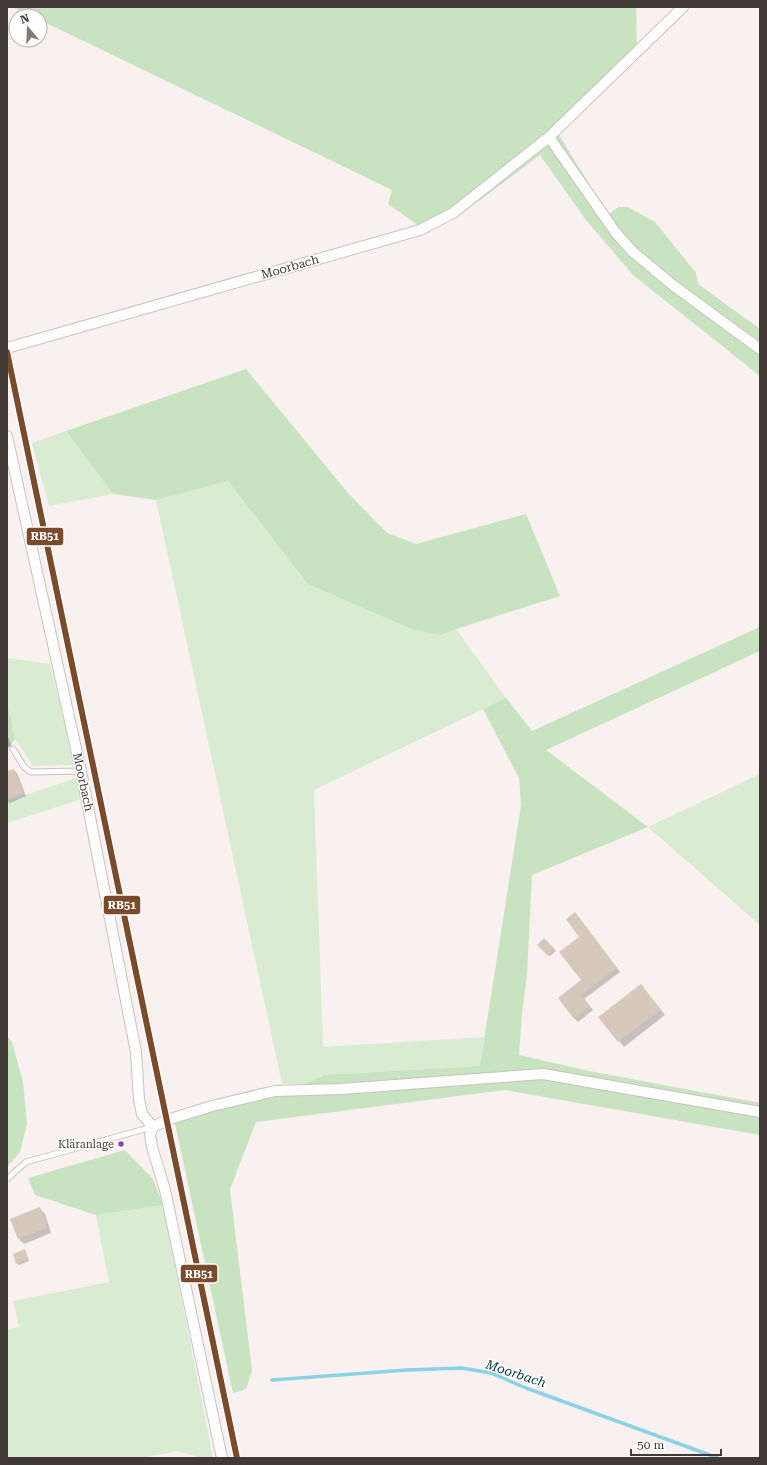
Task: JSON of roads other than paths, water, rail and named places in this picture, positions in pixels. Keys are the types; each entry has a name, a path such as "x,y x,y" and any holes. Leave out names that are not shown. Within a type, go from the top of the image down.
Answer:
{"street":[{"name":"Moorbach","path":"7,348 420,230 453,213 549,137 683,7"},
{"path":"549,137 616,233 633,252 674,286 760,349"},
{"name":"Moorbach","path":"8,443 81,771 136,1052 139,1099 142,1114 153,1127"},
{"path":"222,1458 165,1190 152,1147 150,1135 153,1127 167,1120 212,1106 275,1091 341,1089 543,1074 760,1112"}],"lane":[{"path":"13,749 24,767 31,772 81,771"},
{"path":"7,1179 26,1162 153,1127"}],"waterway":[{"name":"Moorbach","path":"272,1380 407,1370 462,1368 491,1373 526,1388 718,1458"}],"place":[{"name":"Kläranlage","path":"121,1144"}]}
